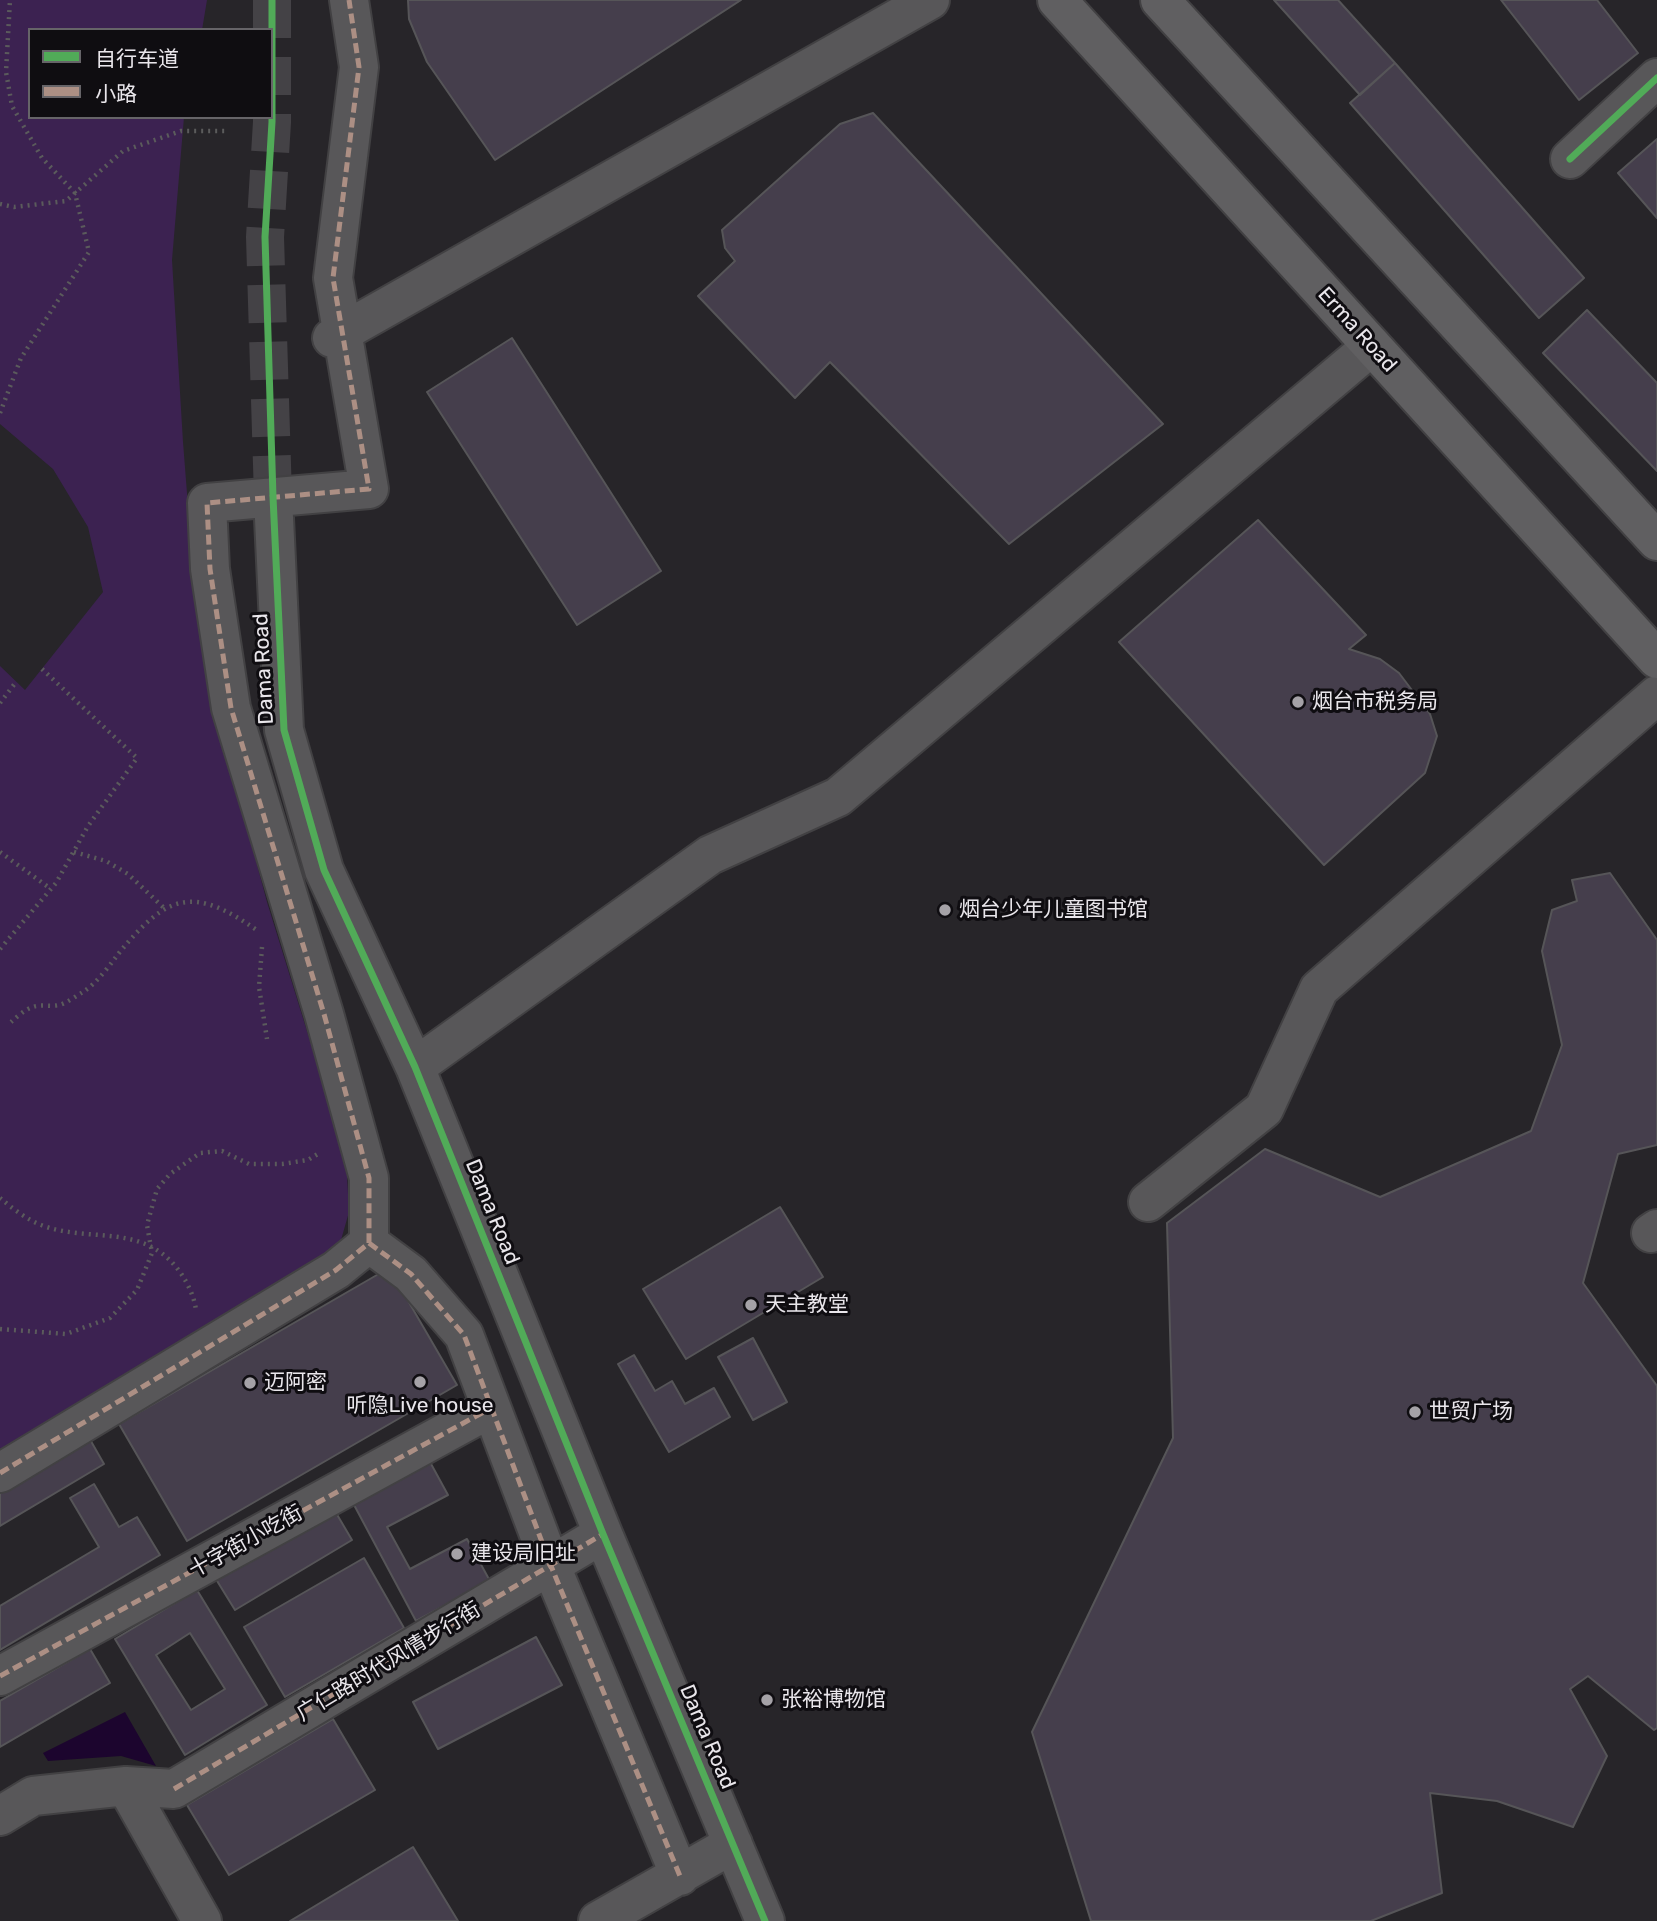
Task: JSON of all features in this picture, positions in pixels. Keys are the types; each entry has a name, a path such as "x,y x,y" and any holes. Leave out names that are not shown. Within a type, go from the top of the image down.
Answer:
{"main road":[{"name":"Erma Road","path":"1058,0 1657,659"},
{"path":"1160,0 1657,541"}],"street":[{"path":"349,0 359,67 333,278 369,489 207,503 210,569 231,708 324,1013 369,1178 369,1243"},
{"path":"332,338 930,0"},
{"path":"1570,159 1657,78"},
{"path":"415,1067 710,855 838,797 1372,346"},
{"name":"Dama Road","path":"273,497 284,730 324,870 415,1067 603,1534 765,1921"},
{"path":"1148,1202 1264,1109 1319,989 1657,695"},
{"path":"369,1243 411,1274 464,1335 551,1566 680,1876"},
{"path":"0,1473 336,1270 369,1243"},
{"name":"十字街小吃街","path":"0,1676 491,1408"},
{"name":"广仁路时代风情步行街","path":"126,1786 174,1789 603,1534"},
{"path":"0,1816 33,1796 126,1786 202,1921"},
{"path":"598,1921 733,1844"}],"path":[{"path":"0,413 21,358 89,252 75,193 42,158 12,106 6,72 10,0"},
{"path":"0,204 14,207 66,201 122,151 181,131 226,131"},
{"path":"0,949 51,889 88,826 137,758 42,668"},
{"path":"0,703 16,681"},
{"path":"0,852 51,889"},
{"path":"74,852 106,861 128,874 164,908"},
{"path":"11,1022 32,1007 59,1005 85,991 141,926 164,908 182,901 200,902 228,912 262,934"},
{"path":"0,1329 66,1334 110,1318 137,1290 152,1253 148,1225 157,1189 170,1174 200,1153 222,1151 249,1164 282,1164 308,1160 330,1147"},
{"path":"0,1198 40,1224 69,1231 112,1235 151,1245 166,1255 182,1273 195,1299 196,1312"}],"shaded area":[{"path":"0,0 207,0 202,28 28,28 28,119 184,119 172,260 193,570 213,700 267,902 346,1157 349,1212 337,1254 0,1458 0,666 25,690 103,592 88,527 53,469 0,424"},
{"path":"125,1712 156,1766 121,1756 48,1761 43,1753"}],"building":[{"path":"408,0 741,0 495,160 427,62 409,19"},
{"path":"1274,0 1338,0 1395,63 1360,95"},
{"path":"1501,0 1597,0 1638,53 1579,100"},
{"path":"1395,63 1584,278 1539,318 1350,103"},
{"path":"873,113 1163,424 1009,544 830,362 795,398 698,296 735,261 725,248 722,230 840,124"},
{"path":"1657,139 1657,218 1618,173"},
{"path":"1587,310 1657,383 1657,471 1543,353"},
{"path":"512,338 661,571 577,625 427,392"},
{"name":"烟台市税务局","path":"1258,520 1366,635 1349,649 1380,659 1399,673 1430,714 1437,736 1425,773 1324,865 1119,642"},
{"name":"世贸广场","path":"1610,873 1657,940 1657,1145 1618,1154 1583,1283 1657,1386 1657,1728 1654,1730 1588,1676 1570,1689 1607,1756 1573,1827 1497,1801 1430,1793 1442,1893 1371,1921 1091,1921 1032,1732 1173,1438 1167,1223 1265,1149 1380,1197 1531,1131 1562,1045 1542,951 1552,910 1577,901 1572,880"},
{"path":"780,1207 823,1277 686,1359 643,1289"},
{"path":"389,1268 457,1385 187,1541 119,1424"},
{"path":"753,1338 787,1402 753,1420 718,1357"},
{"path":"634,1355 655,1391 672,1381 685,1404 714,1388 730,1417 669,1452 618,1364"},
{"path":"88,1436 104,1464 0,1526 0,1489"},
{"name":"建设局旧址","path":"430,1462 448,1495 387,1527 410,1569 467,1539 490,1581 416,1621 353,1503"},
{"path":"94,1484 119,1527 137,1517 160,1555 0,1650 0,1606 99,1547 70,1498"},
{"path":"332,1506 352,1540 235,1610 214,1576"},
{"path":"364,1558 404,1628 285,1697 244,1627"},
{"path":"197,1590 267,1705 185,1755 115,1639","holes":["190,1633 225,1689 191,1710 156,1655"]},
{"path":"536,1637 562,1685 438,1749 413,1702"},
{"path":"90,1649 110,1683 0,1747 0,1701"},
{"path":"333,1719 375,1790 229,1875 187,1805"},
{"path":"413,1847 458,1921 290,1921"}],"tunnel":[{"path":"272,0 272,28"},
{"path":"272,119 265,237 273,497"}],"marked path":[{"path":"0,1473 336,1270 369,1243 369,1178 324,1014 231,708 210,569 207,503 369,489 333,278 359,67 349,0"},
{"path":"369,1243 411,1274 464,1335 551,1566 680,1876"},
{"path":"0,1676 491,1408"},
{"path":"174,1789 603,1534"}],"cycle path":[{"path":"272,0 272,28"},
{"path":"1570,159 1657,78"},
{"path":"272,119 265,237 284,730 324,870 415,1067 603,1534 765,1921"}],"place":[{"name":"烟台市税务局","path":"1298,702"},
{"name":"烟台少年儿童图书馆","path":"945,910"},
{"name":"天主教堂","path":"751,1305"},
{"name":"听隐Live house","path":"420,1382"},
{"name":"迈阿密","path":"250,1383"},
{"name":"世贸广场","path":"1415,1412"},
{"name":"建设局旧址","path":"457,1554"},
{"name":"张裕博物馆","path":"767,1700"}]}
